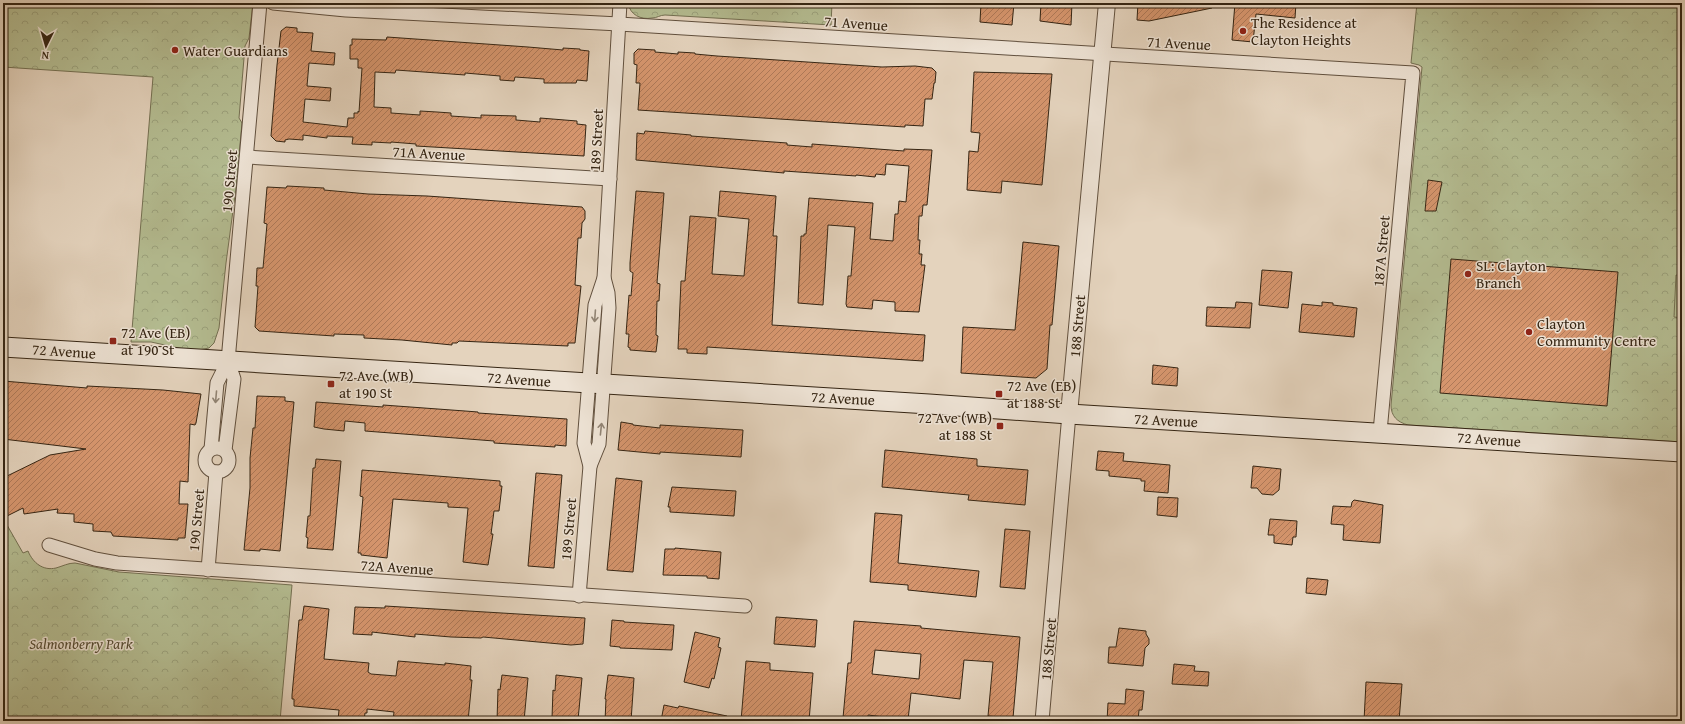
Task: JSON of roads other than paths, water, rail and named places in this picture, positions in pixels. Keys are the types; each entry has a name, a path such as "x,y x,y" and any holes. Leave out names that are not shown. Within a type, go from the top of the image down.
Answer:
{"main road":[{"name":"72 Avenue","path":"3,347 1682,452"}],"street":[{"name":"190 Street","path":"228,361 234,379 225,450 229,457 229,465 224,470 216,472 210,470 205,462 206,455 211,449 217,383 228,361 260,3"},
{"name":"71 Avenue","path":"273,3 346,10 619,24 1413,73"},
{"name":"189 Street","path":"579,596 590,466 599,444 597,384 609,308 608,293 604,278 620,3"},
{"name":"188 Street","path":"1042,721 1107,3"},
{"name":"187A Street","path":"1380,432 1413,73"},
{"name":"71A Avenue","path":"247,157 610,179"},
{"path":"211,449 218,447 225,450"},
{"name":"190 Street","path":"208,570 216,472"},
{"name":"72A Avenue","path":"49,545 95,559 117,563 579,596 745,606"}],"place":[{"name":"The Residence at Clayton Heights","path":"1243,31"},
{"name":"Water Guardians","path":"175,50"},
{"name":"SL: Clayton Branch","path":"1468,274"},
{"name":"Clayton Community Centre","path":"1529,332"},
{"name":"72 Ave (EB) at 190 St","path":"113,341"},
{"name":"72 Ave (WB) at 190 St","path":"331,384"},
{"name":"72 Ave (EB) at 188 St","path":"999,394"},
{"name":"72 Ave (WB) at 188 St","path":"1000,426"}],"park label":[{"name":"Salmonberry Park","path":"81,643"}]}
